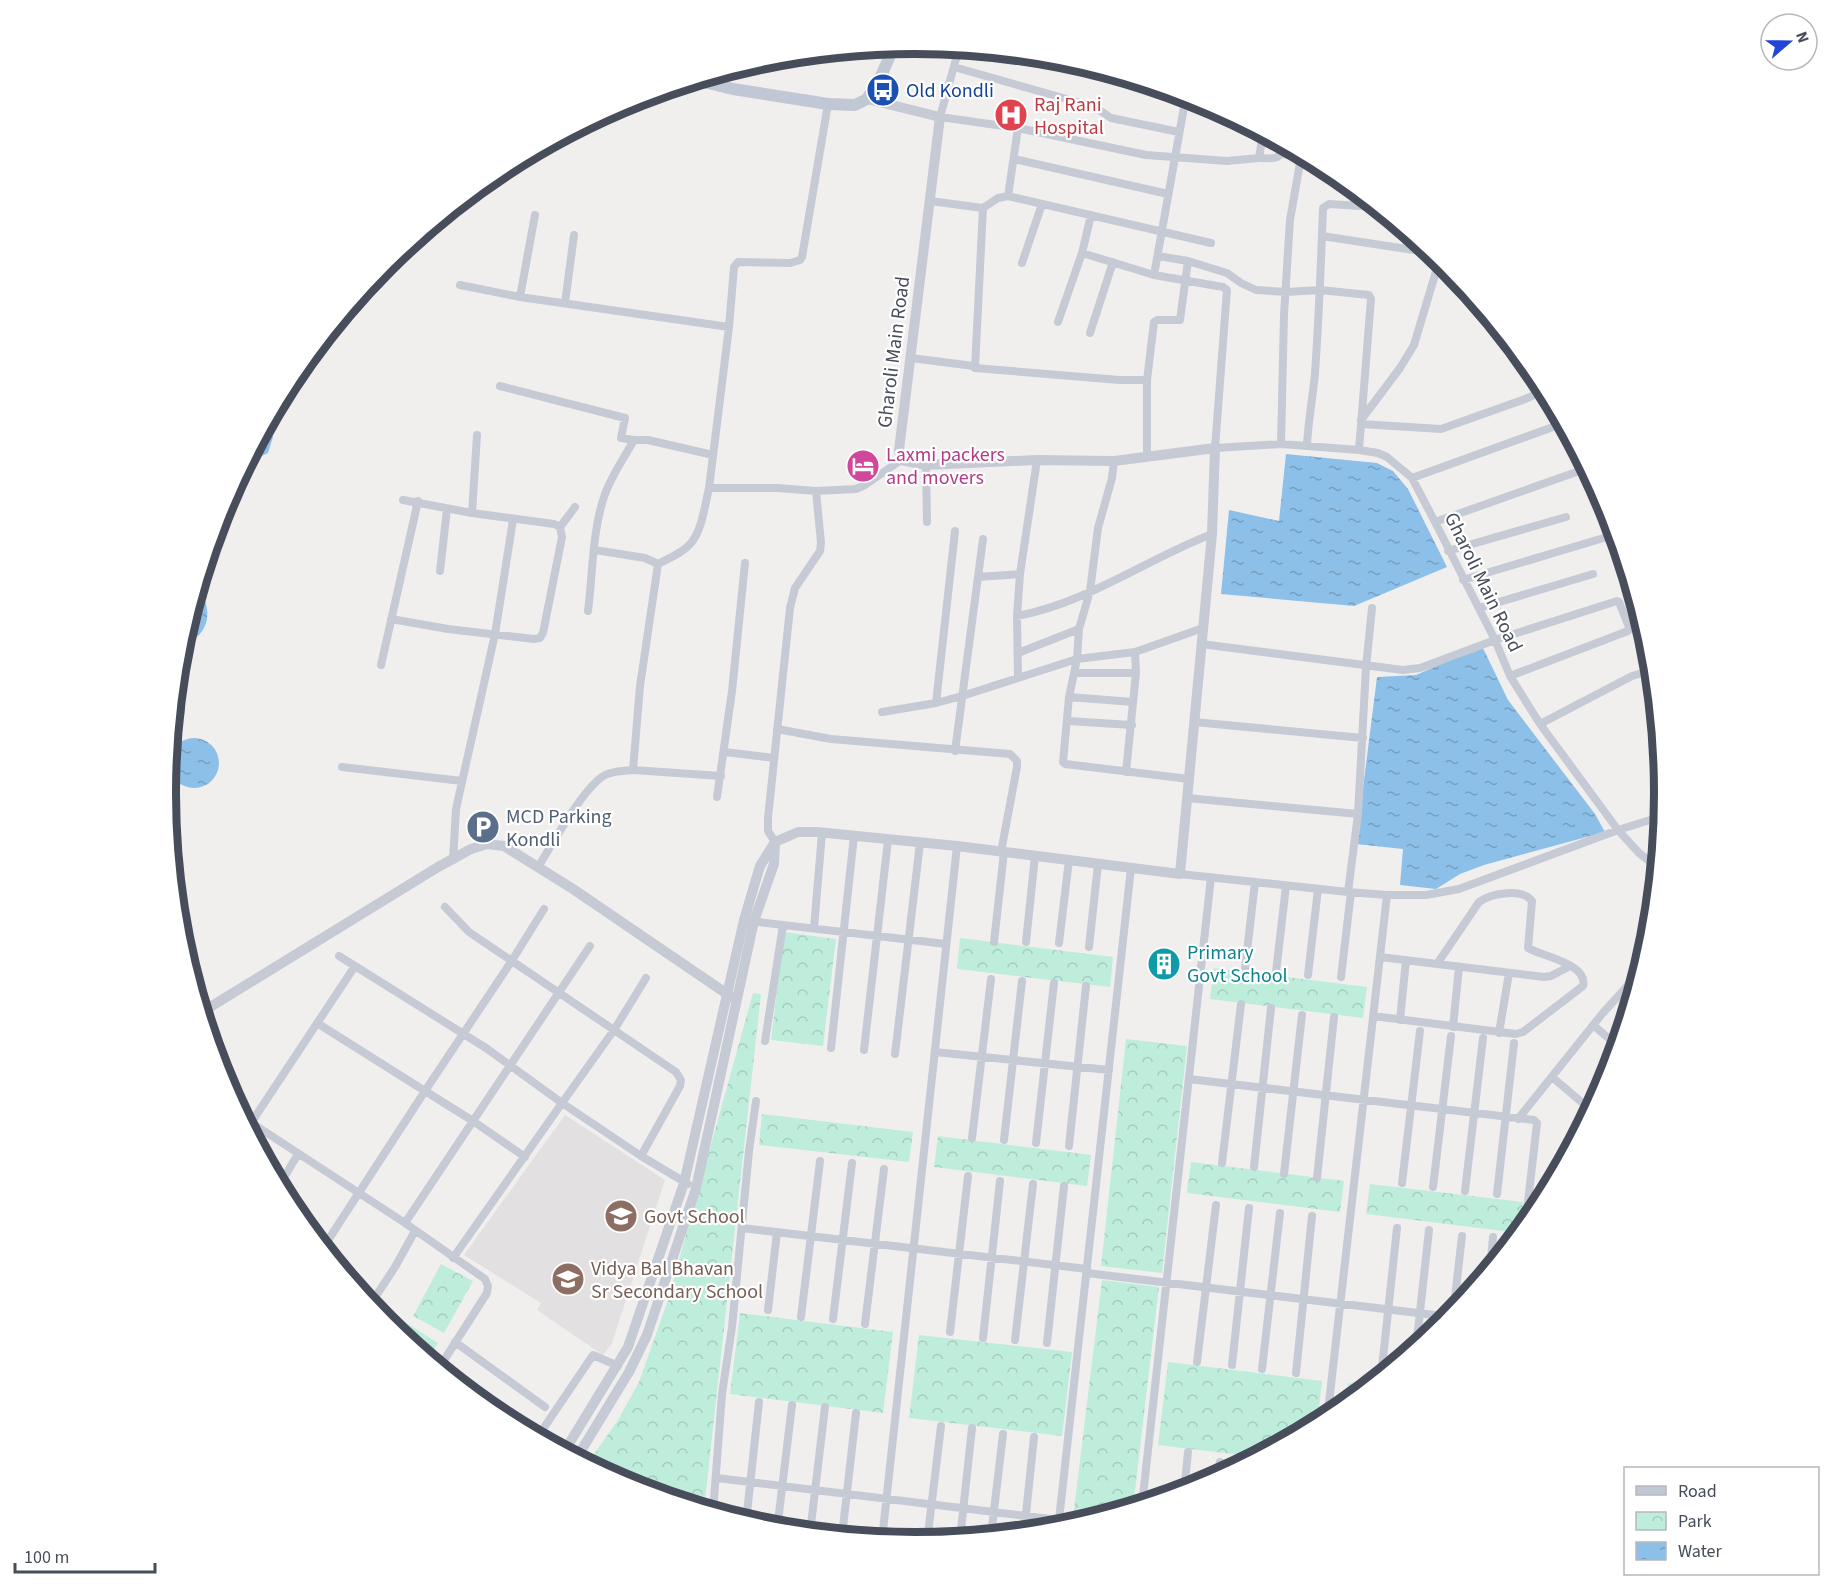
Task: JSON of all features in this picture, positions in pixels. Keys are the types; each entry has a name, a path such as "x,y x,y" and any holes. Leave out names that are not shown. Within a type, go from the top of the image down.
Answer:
{"main road":[{"path":"709,83 828,104 855,105 867,99 890,55"}],"street":[{"path":"940,117 956,56"},
{"path":"954,67 1095,107 1111,118 1179,132"},
{"path":"867,99 940,117 1018,128 1146,155 1227,161 1276,158 1282,151"},
{"path":"658,564 682,551 691,543 696,534 709,488 736,264 742,261 790,263 802,257 828,104"},
{"path":"1154,275 1184,105"},
{"name":"Gharoli Main Road","path":"940,117 899,450 901,460 926,465 1036,460 1114,461 1215,448 1281,444 1359,450 1387,457 1412,478 1495,640 1510,676 1540,724 1618,831 1651,863"},
{"path":"1008,196 1018,128"},
{"path":"1259,158 1262,140"},
{"path":"1014,159 1168,194"},
{"path":"1281,444 1290,220 1299,162"},
{"path":"930,201 982,208 998,198 1008,196 1211,243"},
{"path":"1022,263 1042,204"},
{"path":"1307,446 1320,290 1323,207 1325,205 1365,207"},
{"path":"974,366 982,208"},
{"path":"1058,322 1082,253 1091,215"},
{"path":"520,297 535,216"},
{"path":"565,303 574,235"},
{"path":"1322,236 1416,250"},
{"path":"1082,253 1154,275 1223,287 1227,290 1215,448 1212,534 1180,874"},
{"path":"1158,255 1227,273 1256,290 1286,292 1320,290 1368,295 1371,299 1359,450"},
{"path":"1147,457 1147,380 1154,322 1180,320 1188,261"},
{"path":"1090,333 1113,262"},
{"path":"1361,422 1414,345 1437,270"},
{"path":"460,285 520,297 729,327"},
{"path":"911,358 974,366 977,369 1147,380"},
{"path":"500,386 625,418 621,438 648,440 713,455"},
{"path":"1361,422 1441,429 1537,394"},
{"path":"1412,478 1557,426"},
{"path":"472,513 477,435"},
{"path":"588,611 595,537 605,495 634,440"},
{"path":"709,488 816,491 860,488 901,460"},
{"path":"1018,678 1017,616 1020,574 1036,460"},
{"path":"1114,461 1112,478 1098,528 1090,591 1079,629 1077,658 1069,697 1063,762 1189,779"},
{"path":"926,465 927,522"},
{"path":"1435,522 1581,470"},
{"path":"568,1446 628,1347 684,1183 727,994 749,921 774,864 775,842 768,831 768,825 777,729 792,598 795,588 820,551 816,491"},
{"path":"403,500 560,527"},
{"path":"381,665 418,501"},
{"path":"391,619 540,638 543,633 562,537 560,527 575,507"},
{"path":"440,571 447,509"},
{"path":"1448,551 1566,517"},
{"path":"453,860 456,810 495,634 513,520"},
{"path":"936,703 955,531"},
{"path":"1017,616 1044,609 1090,591 1212,534"},
{"path":"1463,580 1609,536"},
{"path":"955,751 983,539"},
{"path":"595,550 645,558 658,564"},
{"path":"717,797 725,752 745,563"},
{"path":"633,770 640,686 658,564"},
{"path":"978,577 1020,574"},
{"path":"1479,608 1593,574"},
{"path":"1201,644 1403,670 1420,668 1495,640 1619,602 1629,627 1628,631 1510,676"},
{"path":"1341,977 1358,814 1364,738 1366,667 1372,608"},
{"path":"882,712 962,696 1077,658 1135,652 1203,628"},
{"path":"1018,653 1079,629"},
{"path":"1126,772 1136,673 1135,652"},
{"path":"1540,724 1632,676 1645,672"},
{"path":"1074,673 1136,673"},
{"path":"1069,697 1133,702"},
{"path":"1068,722 1132,725"},
{"path":"1194,722 1364,738"},
{"path":"777,729 831,739 1010,754 1017,761 1003,852 994,942"},
{"path":"725,752 774,758"},
{"path":"342,767 462,781"},
{"path":"538,867 589,787 604,776 633,770 721,776"},
{"path":"1187,798 1358,814"},
{"path":"775,842 798,832 822,833 957,846 1286,886 1388,895 1426,895 1459,889 1654,819"},
{"path":"814,928 822,833"},
{"path":"831,1047 854,836"},
{"path":"864,1050 888,840"},
{"path":"895,1054 920,843"},
{"path":"208,1007 471,849 487,844 504,846 538,867 738,1001"},
{"path":"883,1532 957,846"},
{"path":"1026,942 1035,856"},
{"path":"1059,943 1069,860"},
{"path":"1089,947 1098,864"},
{"path":"1060,1519 1131,868"},
{"path":"1143,1497 1211,877"},
{"path":"1245,969 1255,882"},
{"path":"1276,972 1286,886"},
{"path":"1308,975 1318,889"},
{"path":"1373,1016 1452,1031 1523,1032 1583,986 1584,979 1583,975 1570,966 1548,954 1528,948 1533,906 1532,899 1522,895 1498,894 1486,897 1479,902 1437,964"},
{"path":"1329,1406 1388,895"},
{"path":"445,907 469,932 676,1072 681,1080 680,1086 641,1156"},
{"path":"327,1241 544,909"},
{"path":"749,921 946,944"},
{"path":"580,1453 629,1372 647,1335 696,1188 738,1001 749,921"},
{"path":"765,1041 783,925"},
{"path":"405,1223 561,993 590,946"},
{"path":"339,956 462,1034 641,1156 696,1188"},
{"path":"1380,957 1547,977 1570,966"},
{"path":"1400,1020 1406,960"},
{"path":"252,1121 355,966"},
{"path":"1433,1187 1459,967"},
{"path":"1499,1033 1509,972"},
{"path":"453,1258 614,1030 646,978"},
{"path":"972,1138 990,979"},
{"path":"1004,1140 1022,981"},
{"path":"1036,1143 1054,983"},
{"path":"1518,1119 1593,1024 1631,983"},
{"path":"1069,1146 1086,986"},
{"path":"1222,1163 1240,1004"},
{"path":"1254,1167 1271,1008"},
{"path":"1284,1174 1302,1015"},
{"path":"1317,1178 1334,1017"},
{"path":"317,1023 473,1121 525,1157"},
{"path":"1593,1024 1612,1041"},
{"path":"1402,1183 1420,1031"},
{"path":"1465,1191 1483,1038"},
{"path":"1497,1194 1514,1043"},
{"path":"935,1052 1108,1071"},
{"path":"1552,1077 1586,1105"},
{"path":"1189,1079 1534,1120 1537,1123 1527,1208"},
{"path":"714,1505 722,1394 756,1101"},
{"path":"254,1125 357,1194 405,1223 485,1279 488,1286 487,1293 443,1362"},
{"path":"284,1177 298,1154"},
{"path":"801,1317 820,1161"},
{"path":"833,1319 852,1163"},
{"path":"866,1324 884,1169"},
{"path":"950,1332 968,1176"},
{"path":"983,1338 1000,1181"},
{"path":"1015,1340 1033,1184"},
{"path":"1047,1343 1064,1186"},
{"path":"1197,1362 1216,1205"},
{"path":"1232,1365 1249,1208"},
{"path":"1262,1369 1280,1213"},
{"path":"1296,1372 1312,1216"},
{"path":"742,1228 1439,1315"},
{"path":"1382,1367 1397,1228"},
{"path":"1417,1335 1429,1230"},
{"path":"375,1297 415,1231"},
{"path":"768,1310 777,1233"},
{"path":"1454,1299 1462,1236"},
{"path":"1491,1257 1493,1237"},
{"path":"455,1342 546,1407"},
{"path":"542,1431 593,1355 618,1366"},
{"path":"747,1513 759,1402"},
{"path":"778,1520 792,1405"},
{"path":"811,1526 825,1407"},
{"path":"843,1529 856,1413"},
{"path":"928,1532 941,1426"},
{"path":"961,1531 972,1428"},
{"path":"993,1529 1003,1434"},
{"path":"1025,1525 1034,1437"},
{"path":"1185,1482 1188,1452"},
{"path":"1219,1468 1220,1462"},
{"path":"717,1478 1026,1516 1046,1521"}],"shaded area":[{"name":"Vidya Bal Bhavan Sr Secondary School","path":"565,1115 665,1180 612,1343 603,1355 537,1310 541,1303 464,1255"}],"green space":[{"path":"784,932 836,939 823,1046 771,1040"},
{"path":"960,938 1113,957 1110,987 957,969"},
{"path":"1214,968 1367,987 1363,1018 1210,999"},
{"path":"753,993 761,994 705,1502 633,1477 591,1458 618,1420 639,1382 668,1300"},
{"path":"1126,1039 1187,1046 1162,1273 1101,1266"},
{"path":"762,1114 913,1132 909,1162 759,1145"},
{"path":"938,1136 1091,1155 1087,1186 934,1167"},
{"path":"1191,1162 1344,1181 1340,1212 1187,1193"},
{"path":"1370,1184 1523,1202 1521,1217 1510,1232 1366,1214"},
{"path":"441,1264 473,1281 444,1333 413,1316"},
{"path":"1102,1280 1159,1287 1134,1500 1073,1516"},
{"path":"389,1311 438,1343 432,1352"},
{"path":"740,1313 893,1332 883,1413 730,1394"},
{"path":"919,1335 1072,1352 1062,1436 909,1418"},
{"path":"1168,1362 1322,1381 1318,1413 1246,1456 1158,1445"},
{"path":"1348,1383 1359,1385 1347,1394"}],"water":[{"path":"270,432 273,437 268,453 256,459"},
{"path":"1286,454 1377,463 1393,471 1408,489 1447,567 1354,606 1221,594 1229,510 1279,521"},
{"path":"203,596 207,613 206,622 198,636 192,640"},
{"path":"1482,646 1508,700 1595,814 1605,832 1484,865 1460,874 1436,889 1400,885 1403,849 1356,844 1377,677 1416,675"},
{"path":"182,695 185,710 180,725"},
{"path":"189,738 204,740 212,745 219,758 217,773 208,784 199,788 189,788 177,781 180,742"}],"place":[{"name":"Old Kondli","path":"883,90"},
{"name":"Raj Rani Hospital","path":"1011,115"},
{"name":"Laxmi packers and movers","path":"863,466"},
{"name":"MCD Parking Kondli","path":"483,827"},
{"name":"Primary Govt School","path":"1164,964"},
{"name":"Govt School","path":"621,1216"},
{"name":"Vidya Bal Bhavan Sr Secondary School","path":"568,1279"}]}
